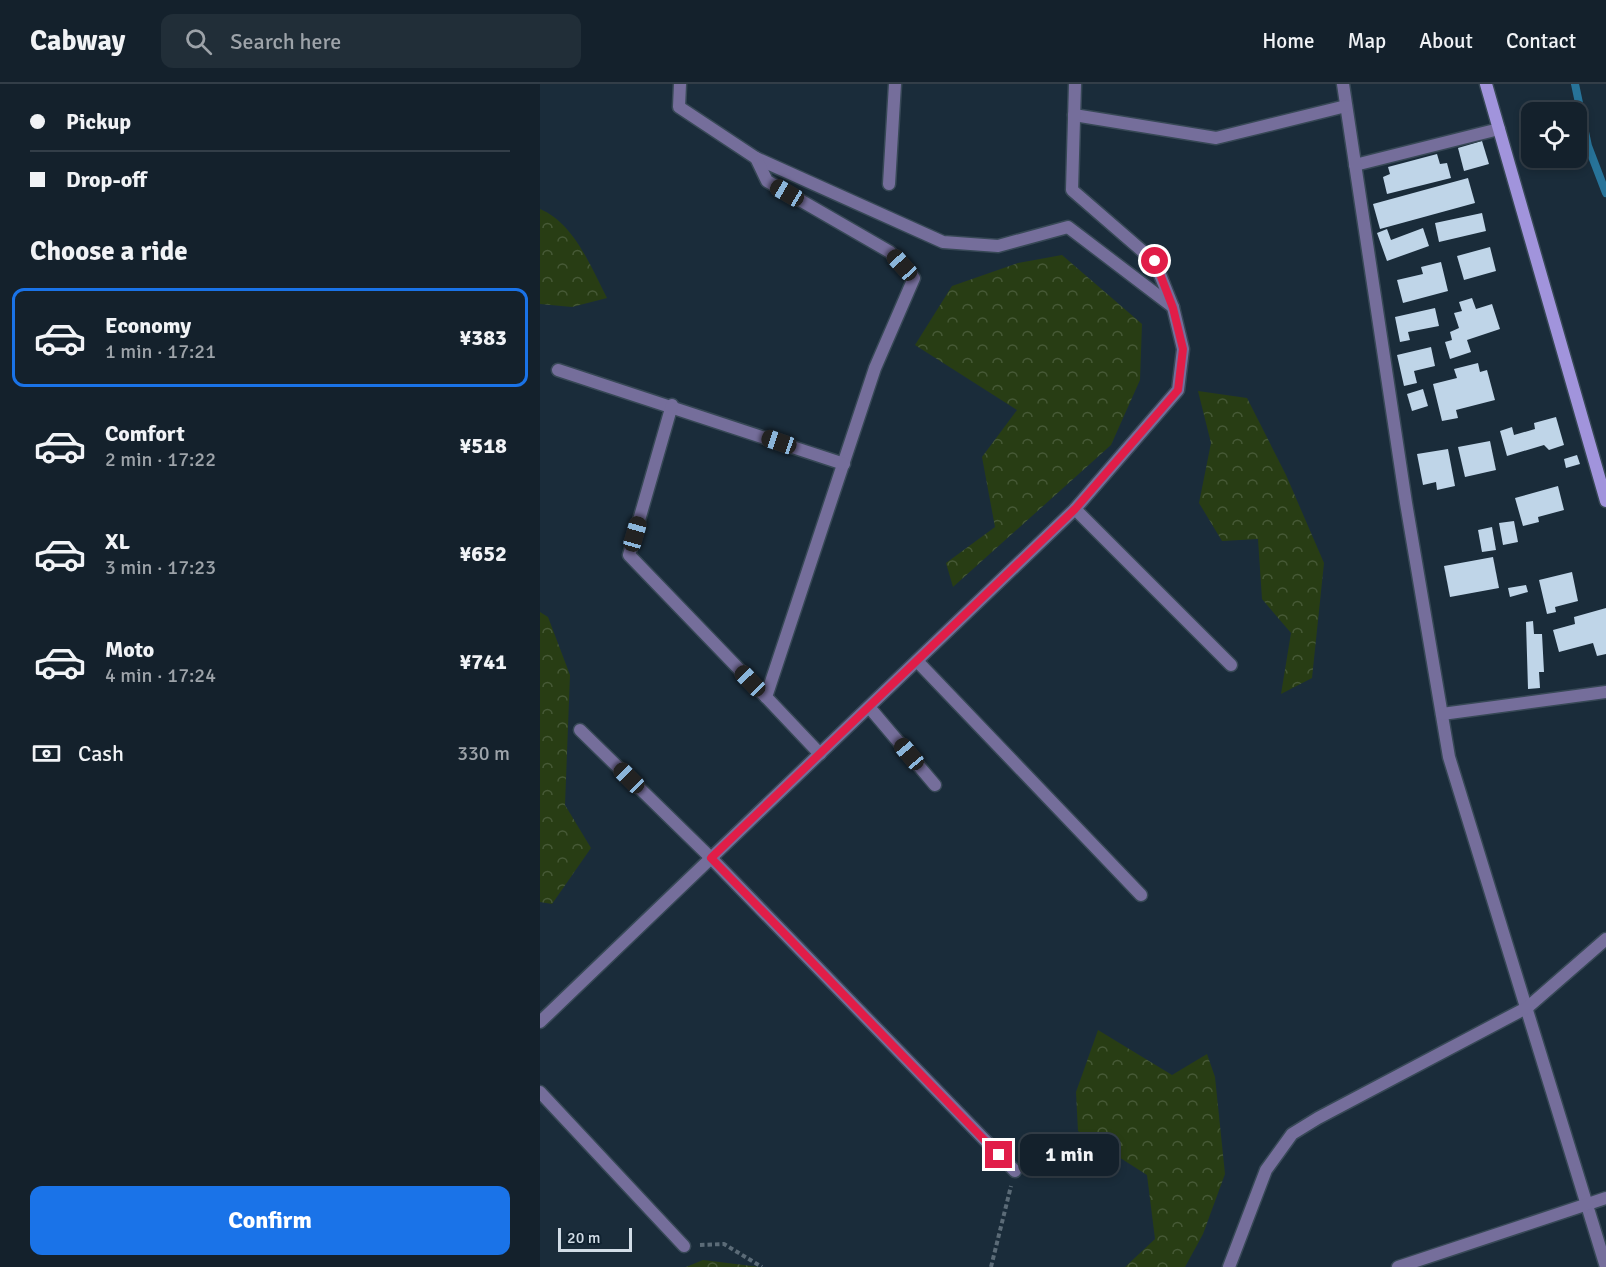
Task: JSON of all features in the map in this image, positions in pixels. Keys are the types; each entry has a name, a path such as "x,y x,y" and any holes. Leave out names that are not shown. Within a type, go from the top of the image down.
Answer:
{"street":[{"path":"680,84 679,107 756,158 943,242 998,246 1068,227 1173,308"},
{"path":"890,183 895,84"},
{"path":"540,1022 1075,509 1178,390 1183,349 1173,308 1155,261 1072,190 1075,84"},
{"path":"1343,84 1406,503 1449,757 1528,1007 1606,1267"},
{"path":"1486,84 1606,501"},
{"path":"1074,115 1215,138 1346,105"},
{"path":"1355,165 1499,129"},
{"path":"756,158 767,181 890,252 914,278 875,368 766,697"},
{"path":"558,370 672,405 844,464"},
{"path":"672,405 629,555 820,754"},
{"path":"1075,509 1231,666"},
{"path":"917,661 1141,895"},
{"path":"1442,714 1606,692"},
{"path":"869,707 935,785"},
{"path":"580,730 711,858 1015,1171"},
{"path":"1229,1267 1266,1170 1292,1134 1528,1007 1606,939"},
{"path":"540,1092 684,1246"},
{"path":"1398,1267 1606,1198"}],"path":[{"path":"991,1267 1015,1171"},
{"path":"684,1246 724,1244 762,1267"}],"green space":[{"path":"540,209 563,224 572,235 588,260 607,298 572,307 540,304"},
{"path":"1062,255 1142,324 1140,380 1111,445 953,587 946,563 995,527 982,457 1017,410 915,345 952,286 1018,263"},
{"path":"1198,391 1247,398 1286,475 1324,563 1312,678 1281,694 1291,633 1262,599 1258,539 1222,541 1199,503 1211,443"},
{"path":"540,612 548,617 570,675 565,805 591,848 552,904 540,902"},
{"path":"1098,1030 1172,1075 1207,1054 1215,1077 1225,1174 1203,1234 1185,1267 1125,1267 1155,1239 1147,1175 1078,1131 1076,1092"},
{"path":"703,1260 760,1267 686,1267"}],"building":[{"path":"1482,141 1489,164 1464,171 1458,148"},
{"path":"1437,154 1440,164 1447,163 1451,178 1387,194 1383,177 1390,174 1388,167"},
{"path":"1468,178 1475,203 1380,229 1373,204"},
{"path":"1482,213 1486,231 1439,242 1435,223"},
{"path":"1423,228 1429,246 1387,261 1377,233 1387,229 1391,240"},
{"path":"1490,247 1496,271 1464,280 1457,256"},
{"path":"1441,262 1448,291 1403,303 1397,280 1423,274 1421,267"},
{"path":"1472,298 1476,309 1492,304 1500,329 1467,340 1471,352 1450,359 1445,342 1452,340 1450,332 1459,328 1454,313 1462,311 1459,302"},
{"path":"1435,308 1439,326 1408,332 1410,340 1400,342 1395,317"},
{"path":"1431,347 1435,366 1414,371 1417,383 1404,386 1397,355"},
{"path":"1478,363 1480,372 1487,370 1495,400 1456,410 1458,418 1442,421 1433,384 1457,378 1454,369"},
{"path":"1423,389 1428,406 1412,411 1407,394"},
{"path":"1556,417 1564,445 1549,450 1544,445 1507,456 1500,431 1512,427 1514,435 1535,429 1534,423"},
{"path":"1490,441 1496,470 1465,477 1458,447"},
{"path":"1448,449 1455,486 1437,490 1436,482 1423,485 1417,454"},
{"path":"1577,455 1580,464 1566,468 1564,459"},
{"path":"1558,486 1564,510 1538,517 1539,522 1523,526 1515,498"},
{"path":"1514,521 1518,542 1503,545 1499,523"},
{"path":"1492,527 1496,550 1482,552 1478,530"},
{"path":"1493,557 1499,588 1450,597 1444,566"},
{"path":"1572,572 1578,601 1555,607 1556,612 1547,614 1539,580"},
{"path":"1526,585 1528,592 1510,597 1508,588"},
{"path":"1606,608 1606,654 1597,656 1593,643 1559,652 1553,630 1575,624 1574,617"},
{"path":"1533,621 1534,634 1542,634 1544,672 1539,672 1540,688 1528,689 1526,622"}],"waterway":[{"path":"1575,84 1588,146 1606,193"}],"route":[{"path":"999,1155 711,858 1075,509 1178,390 1183,349 1173,308 1155,261"}]}
